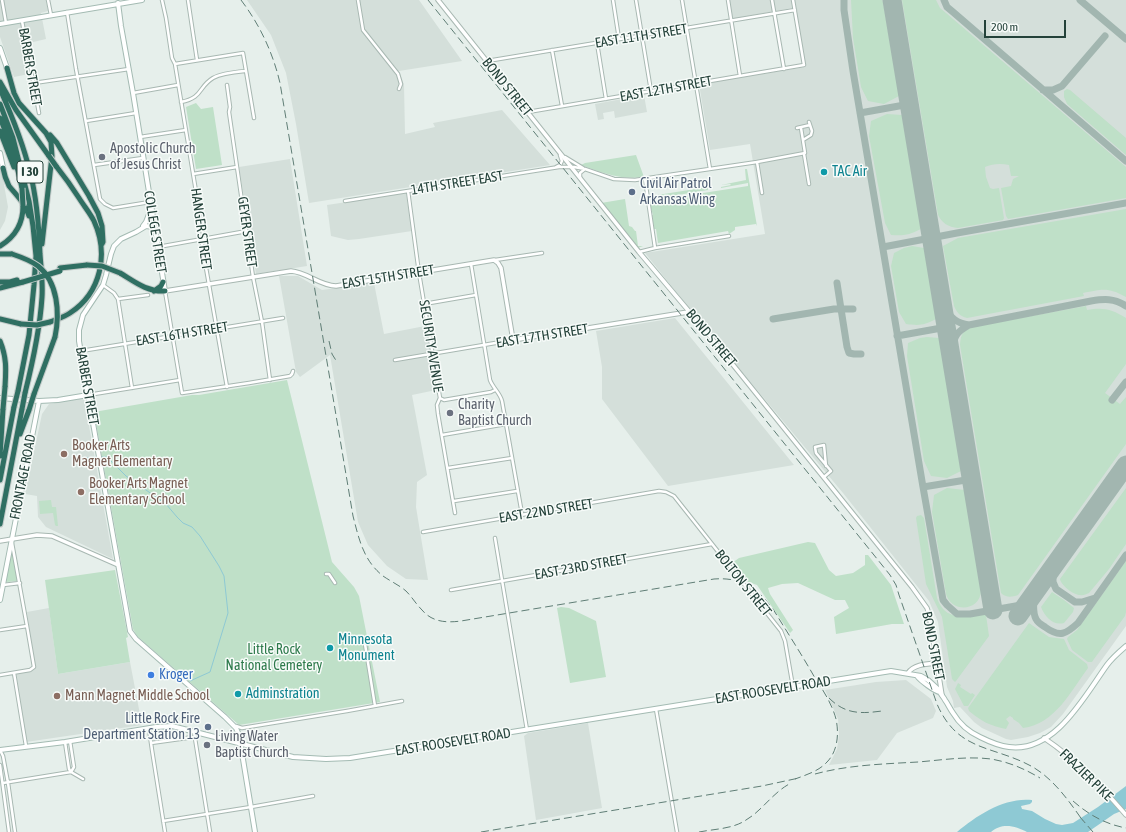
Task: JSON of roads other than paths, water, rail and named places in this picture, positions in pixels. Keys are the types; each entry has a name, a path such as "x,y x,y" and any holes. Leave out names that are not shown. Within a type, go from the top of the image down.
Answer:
{"highway":[{"path":"7,68 21,106 49,137 53,150 38,257"},
{"path":"0,82 16,110 50,156 91,217 97,229 101,247 100,268 93,289 84,301 72,312 50,322 37,324 21,324 0,319"},
{"name":"I 30","path":"0,89 16,127 30,173 36,208 38,257 29,335 0,480"},
{"name":"I 30","path":"0,104 13,138 29,200 42,295 40,318 0,524"},
{"path":"31,116 46,129 52,137 95,207 102,226 103,242 101,247"},
{"path":"0,118 18,169 22,188 23,206 23,214 17,229 11,237 0,246"},
{"path":"0,131 22,188"},
{"path":"3,168 6,181 26,208 38,257"},
{"path":"0,254 12,254 26,259 38,266 49,279 58,311 58,322 55,336 13,456"},
{"path":"0,288 60,269 87,264 102,266 120,273 143,287 154,291 165,291"},
{"path":"0,282 23,280"},
{"path":"154,291 161,286 163,282"},
{"path":"0,341 6,362 0,456"}],"main road":[{"path":"0,24 118,2 142,0"},
{"name":"COLLEGE STREET","path":"118,2 165,291"},
{"path":"0,48 7,68"},
{"path":"0,153 3,168"},
{"name":"BARBER STREET","path":"141,229 146,222 151,209"},
{"path":"146,222 154,221"},
{"name":"BARBER STREET","path":"154,227 148,226 141,229 121,239 114,246 103,285 81,321 78,336 129,628 133,636 233,725"},
{"path":"0,398 39,401 58,400 88,395"},
{"name":"FRONTAGE ROAD","path":"0,600 39,401"},
{"name":"EAST ROOSEVELT ROAD","path":"0,750 172,726 294,757 337,759 368,756 883,671 908,673 917,676 941,694 962,724 973,733 984,739 1011,747 1030,745 1056,731 1065,722 1107,665 1126,646"},
{"path":"233,725 238,732 241,743 255,832"}],"street":[{"path":"2,0 6,23"},
{"path":"48,0 50,15"},
{"name":"HANGER STREET","path":"162,0 172,58 175,64 203,239 202,245 227,387"},
{"path":"188,0 197,60"},
{"path":"358,0 363,30 398,74 401,84 399,89"},
{"name":"BOND STREET","path":"438,0 570,167 824,477 927,608 938,663 941,694"},
{"path":"613,0 619,39"},
{"path":"636,0 651,91"},
{"path":"682,0 710,169"},
{"path":"728,0 740,76"},
{"path":"772,0 784,69"},
{"path":"793,0 795,10"},
{"name":"EAST 11TH STREET","path":"487,61 795,10"},
{"name":"EAST 12TH STREET","path":"528,112 804,66 795,10"},
{"path":"67,12 101,200 110,207 115,208 150,202"},
{"name":"BARBER STREET","path":"22,20 39,113"},
{"path":"597,43 606,99"},
{"path":"552,50 562,106"},
{"path":"175,64 243,53 254,118"},
{"path":"34,83 129,69"},
{"path":"181,102 192,100 206,83 213,78 221,75 246,71"},
{"path":"133,93 178,85"},
{"name":"GEYER STREET","path":"226,85 253,277 262,322 270,380"},
{"path":"86,121 136,113"},
{"path":"803,139 811,135 812,131 809,124 799,128 803,139 809,184"},
{"path":"140,137 186,130"},
{"path":"552,168 558,166 562,161 562,157 558,152"},
{"path":"558,152 567,159 586,169 621,180 645,180 804,154"},
{"path":"94,166 144,158"},
{"path":"757,162 762,193"},
{"path":"193,174 237,167"},
{"name":"14TH STREET EAST","path":"344,201 552,168 570,167 586,169"},
{"path":"581,180 580,173 586,169"},
{"path":"645,180 655,248"},
{"name":"SECURITY AVENUE","path":"408,191 419,272 440,398 437,405 455,513"},
{"path":"158,247 247,231"},
{"path":"639,252 728,236"},
{"name":"EAST 15TH STREET","path":"165,291 294,271 333,286 542,253"},
{"path":"494,260 501,268 513,340"},
{"path":"470,264 490,380 495,390 500,394 502,401 522,514"},
{"path":"103,285 112,291 118,299 132,388"},
{"name":"COLLEGE STREET","path":"165,291 182,393 227,387"},
{"path":"118,299 148,295"},
{"path":"424,304 476,295"},
{"name":"EAST 17TH STREET","path":"395,360 688,312"},
{"name":"EAST 16TH STREET","path":"81,351 283,318"},
{"path":"227,387 290,376 293,371"},
{"path":"88,395 180,380"},
{"path":"440,398 444,400 495,390"},
{"path":"442,435 506,424"},
{"path":"824,477 831,471 826,466 816,453 815,447 824,445 826,466"},
{"path":"448,468 512,458"},
{"path":"454,501 517,491"},
{"name":"EAST 22ND STREET","path":"423,532 659,491 668,493"},
{"name":"BOLTON STREET","path":"668,493 674,496 781,631 785,641 793,687"},
{"path":"1,541 37,535 52,536 118,565"},
{"path":"495,538 527,730"},
{"path":"0,675 30,670 34,667 11,539"},
{"name":"EAST 23RD STREET","path":"451,590 712,544"},
{"path":"326,574 330,575 335,583"},
{"path":"3,585 20,583"},
{"path":"0,630 27,626"},
{"path":"365,644 375,706"},
{"path":"908,673 914,667 938,663"},
{"path":"13,673 26,746"},
{"path":"233,725 242,728 402,701"},
{"path":"656,709 676,832"},
{"path":"149,728 165,832"},
{"path":"194,731 210,832"},
{"path":"151,743 194,737"},
{"name":"FRAZIER PIKE","path":"1044,738 1075,762 1104,790 1126,816"},
{"path":"68,741 68,769 83,779"},
{"path":"68,741 74,767 71,772"},
{"path":"0,750 3,756 8,782 15,832"},
{"path":"0,765 9,832"},
{"path":"3,783 71,772"},
{"path":"163,821 313,796"}],"water":[{"path":"1126,786 1126,809 1114,814 1088,832 1027,832 1018,828 1004,826 991,832 957,832 973,819 992,808 1012,801 1022,800 1032,800 1032,802 1021,806 1022,809 1032,811 1056,824 1062,825 1073,823"}],"waterway":[{"path":"85,458 97,457"},
{"path":"100,457 107,457 126,476 166,504 183,523 192,527 200,536 224,576 228,613 210,672 190,681"}],"railway":[{"path":"241,0 260,29 270,50 280,83 353,516 357,533 366,556 376,570 406,591 426,614 430,617 445,622 461,621 714,579 733,580 748,585 761,595 773,609 824,692 836,719 837,742 831,758 816,770 795,779"},
{"path":"428,0 890,575 896,585 937,704 945,720 955,731 977,745 1017,759 1039,771 1060,790 1083,821"},
{"path":"329,341 332,354 337,362"},
{"path":"829,698 841,707 853,712 882,711"},
{"path":"815,774 866,765 973,758 991,759 1004,762 1023,769 1040,778"},
{"path":"481,832 762,786 799,778"},
{"path":"699,832 729,827 741,823 752,816 778,792 791,783"},
{"path":"1073,801 1085,811 1098,818 1111,824 1126,828"},
{"path":"1080,817 1093,832"}],"place":[{"name":"Apostolic Church of Jesus Christ","path":"102,157"},
{"name":"TAC Air","path":"824,172"},
{"name":"Civil Air Patrol Arkansas Wing","path":"632,192"},
{"name":"Charity Baptist Church","path":"450,413"},
{"name":"Booker Arts Magnet Elementary","path":"64,454"},
{"name":"Booker Arts Magnet Elementary School","path":"81,492"},
{"name":"Minnesota Monument","path":"330,648"},
{"name":"Kroger","path":"151,675"},
{"name":"Adminstration","path":"238,694"},
{"name":"Mann Magnet Middle School","path":"57,696"},
{"name":"Little Rock Fire Department Station 13","path":"208,727"},
{"name":"Living Water Baptist Church","path":"207,745"}],"park label":[{"name":"Little Rock National Cemetery","path":"274,658"}]}
